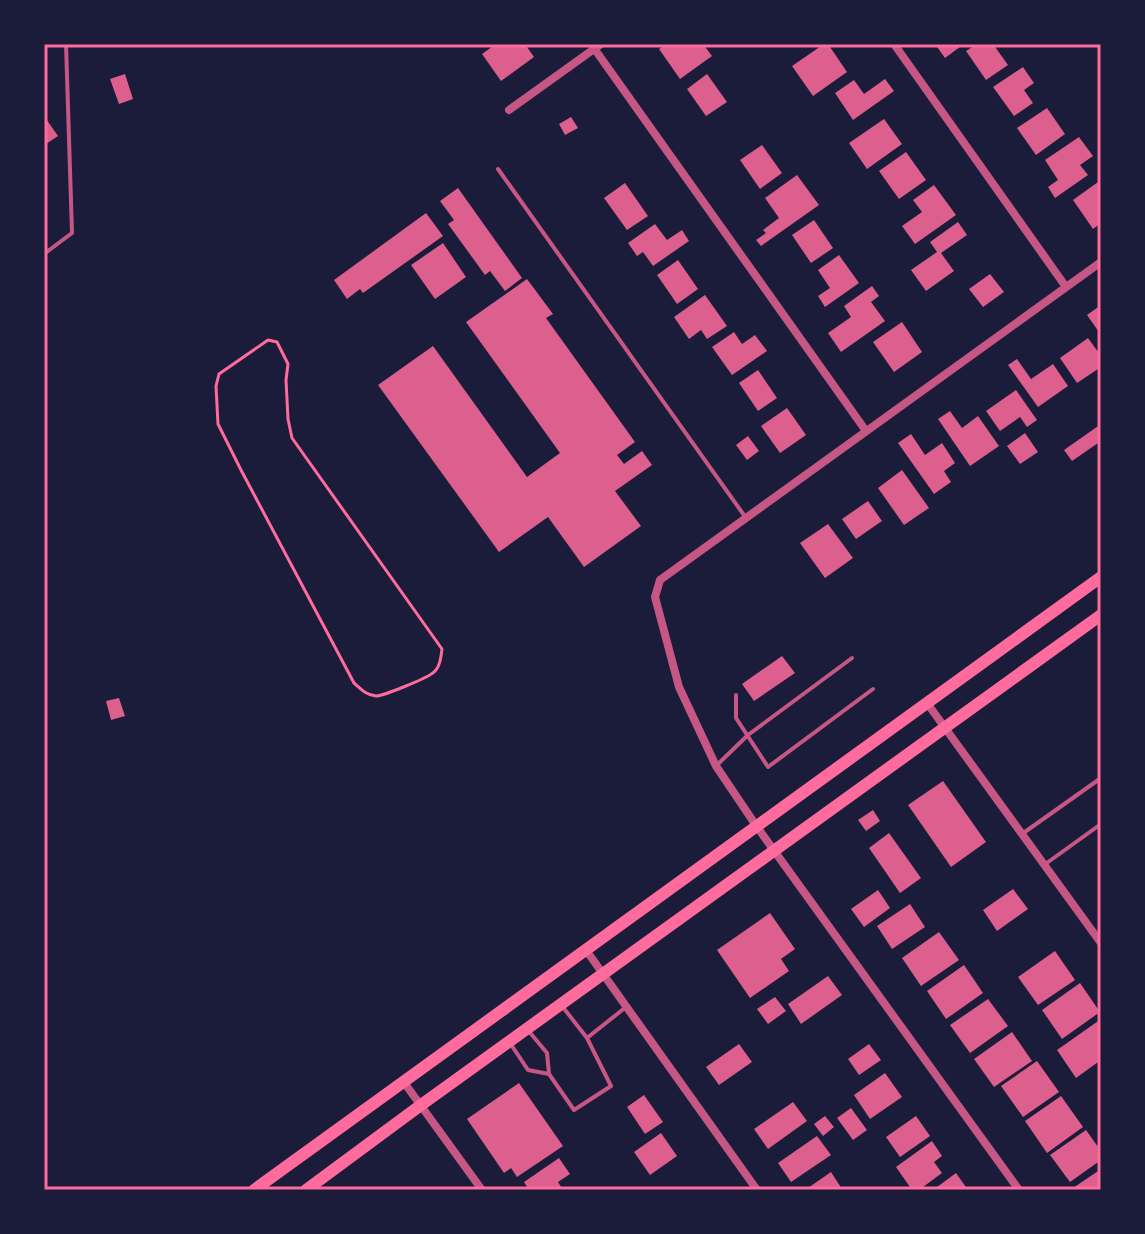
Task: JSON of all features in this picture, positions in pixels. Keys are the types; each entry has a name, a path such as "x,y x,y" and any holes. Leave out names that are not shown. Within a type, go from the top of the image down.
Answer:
{"main road":[{"path":"254,1190 1101,577"},
{"path":"306,1190 1101,615"}],"street":[{"path":"894,44 1066,287"},
{"path":"509,110 595,46 866,431"},
{"path":"1019,1190 716,766 679,687 655,597 660,580 1101,262"},
{"path":"927,703 1101,943"},
{"path":"586,950 757,1190"},
{"path":"403,1081 482,1190"}],"lane":[{"path":"44,254 72,233 66,44"},
{"path":"498,169 746,518"},
{"path":"716,766 748,735 852,658"},
{"path":"736,695 736,718 768,767 873,689"},
{"path":"1022,834 1101,778"},
{"path":"1044,865 1101,824"},
{"path":"526,1029 547,1053 549,1074 574,1110 611,1086 587,1038 561,1004"},
{"path":"587,1038 626,1007"},
{"path":"509,1041 528,1070 549,1074"}],"path":[{"path":"268,340 277,342 288,364 288,419 292,438 442,649 435,672 377,696 365,693 354,683 218,424 216,386 219,374 268,340"}],"building":[{"path":"496,44 525,44 534,57 501,81 482,54"},
{"path":"667,44 703,44 712,56 680,79 659,49"},
{"path":"828,44 847,72 813,96 792,66"},
{"path":"935,44 964,44 945,58"},
{"path":"977,44 993,44 1008,65 986,80 966,51"},
{"path":"1023,67 1034,83 1024,90 1033,103 1014,116 993,87"},
{"path":"125,74 133,99 119,104 110,79"},
{"path":"707,74 727,102 706,116 687,89"},
{"path":"885,79 894,91 853,120 835,93 854,80 864,94"},
{"path":"1047,108 1065,134 1036,155 1017,128"},
{"path":"44,116 58,136 46,144 44,141"},
{"path":"571,117 578,128 565,135 559,124"},
{"path":"884,119 902,144 867,169 849,143"},
{"path":"1079,137 1093,156 1080,165 1088,175 1055,198 1048,187 1058,180 1045,160"},
{"path":"762,145 782,173 760,189 740,160"},
{"path":"906,152 926,180 899,199 879,171"},
{"path":"797,175 819,205 761,246 756,240 779,218 765,198"},
{"path":"1098,182 1101,186 1101,223 1093,229 1073,200"},
{"path":"625,183 648,216 627,230 604,198"},
{"path":"934,185 956,215 915,244 902,226 922,212 913,200"},
{"path":"458,188 522,278 505,291 490,271 485,275 448,224 454,220 440,201"},
{"path":"426,213 443,236 363,293 360,289 347,299 334,280"},
{"path":"814,220 833,248 811,263 792,235"},
{"path":"958,222 967,235 941,253 954,271 926,291 911,270 937,252 930,242"},
{"path":"655,224 667,240 682,230 689,241 653,266 643,252 637,256 628,243"},
{"path":"443,243 466,277 435,299 411,265"},
{"path":"839,255 859,283 825,307 818,296 830,288 818,270"},
{"path":"678,260 698,289 677,304 657,275"},
{"path":"990,274 1004,292 983,307 969,289"},
{"path":"527,279 553,314 546,318 635,442 617,455 624,464 642,451 652,465 615,491 641,526 584,567 548,517 499,552 378,385 433,346 527,477 560,453 466,322"},
{"path":"872,286 879,296 871,302 885,321 841,352 828,333 851,317 844,306"},
{"path":"705,295 727,326 707,339 701,330 689,339 674,317"},
{"path":"1101,305 1101,335 1087,315"},
{"path":"902,322 922,352 894,372 873,342"},
{"path":"734,332 742,344 755,335 767,351 732,375 712,347"},
{"path":"1088,338 1101,356 1101,367 1077,383 1060,358"},
{"path":"1017,359 1031,379 1053,364 1068,386 1038,407 1008,365"},
{"path":"758,370 777,398 758,411 739,383"},
{"path":"1016,390 1037,420 1027,427 1020,417 1000,431 986,411"},
{"path":"787,408 806,435 780,453 761,426"},
{"path":"950,411 962,428 978,416 999,446 970,466 938,419"},
{"path":"1101,424 1101,441 1072,461 1064,450"},
{"path":"1025,433 1038,452 1020,464 1007,446"},
{"path":"911,434 925,455 942,443 955,463 944,471 951,482 934,494 898,443"},
{"path":"748,436 759,451 747,460 736,445"},
{"path":"902,470 929,508 904,525 878,488"},
{"path":"868,501 882,521 856,539 842,519"},
{"path":"828,524 853,558 825,578 800,543"},
{"path":"782,656 795,673 754,701 742,684"},
{"path":"119,698 125,716 111,720 106,701"},
{"path":"943,781 986,842 951,867 908,805"},
{"path":"873,810 880,821 866,831 858,820"},
{"path":"889,833 921,878 900,893 869,848"},
{"path":"1013,889 1028,909 997,931 983,910"},
{"path":"878,890 890,908 864,927 851,909"},
{"path":"910,904 925,927 892,949 877,926"},
{"path":"770,913 795,949 781,959 789,971 750,998 717,950"},
{"path":"939,932 959,960 921,986 902,958"},
{"path":"1055,951 1075,980 1038,1005 1018,977"},
{"path":"964,965 983,993 946,1019 927,991"},
{"path":"828,976 842,995 801,1024 788,1004"},
{"path":"1080,983 1100,1012 1062,1039 1042,1010"},
{"path":"775,997 786,1011 768,1024 757,1009"},
{"path":"988,999 1008,1026 970,1053 950,1025"},
{"path":"1101,1019 1101,1060 1076,1078 1057,1050"},
{"path":"1012,1032 1032,1061 994,1087 974,1059"},
{"path":"739,1044 752,1062 719,1085 706,1067"},
{"path":"869,1044 881,1060 859,1075 848,1059"},
{"path":"1037,1061 1059,1092 1023,1117 1001,1086"},
{"path":"885,1073 902,1097 870,1119 854,1095"},
{"path":"519,1083 563,1146 517,1177 511,1168 504,1173 467,1119"},
{"path":"644,1095 663,1122 645,1134 627,1107"},
{"path":"1061,1096 1083,1127 1047,1153 1025,1121"},
{"path":"793,1102 807,1121 768,1149 754,1129"},
{"path":"851,1108 867,1130 853,1140 837,1118"},
{"path":"825,1116 834,1127 823,1136 814,1124"},
{"path":"916,1116 930,1136 900,1157 886,1137"},
{"path":"1086,1130 1101,1151 1101,1160 1070,1182 1050,1155"},
{"path":"661,1133 677,1156 650,1175 634,1152"},
{"path":"817,1136 831,1155 791,1182 778,1163"},
{"path":"932,1141 942,1156 934,1162 942,1173 919,1190 912,1190 896,1167"},
{"path":"559,1158 570,1174 558,1182 563,1190 529,1190 524,1182"},
{"path":"1101,1169 1101,1190 1074,1190 1073,1188"},
{"path":"831,1172 841,1190 805,1190"},
{"path":"956,1173 968,1190 933,1190"}]}
